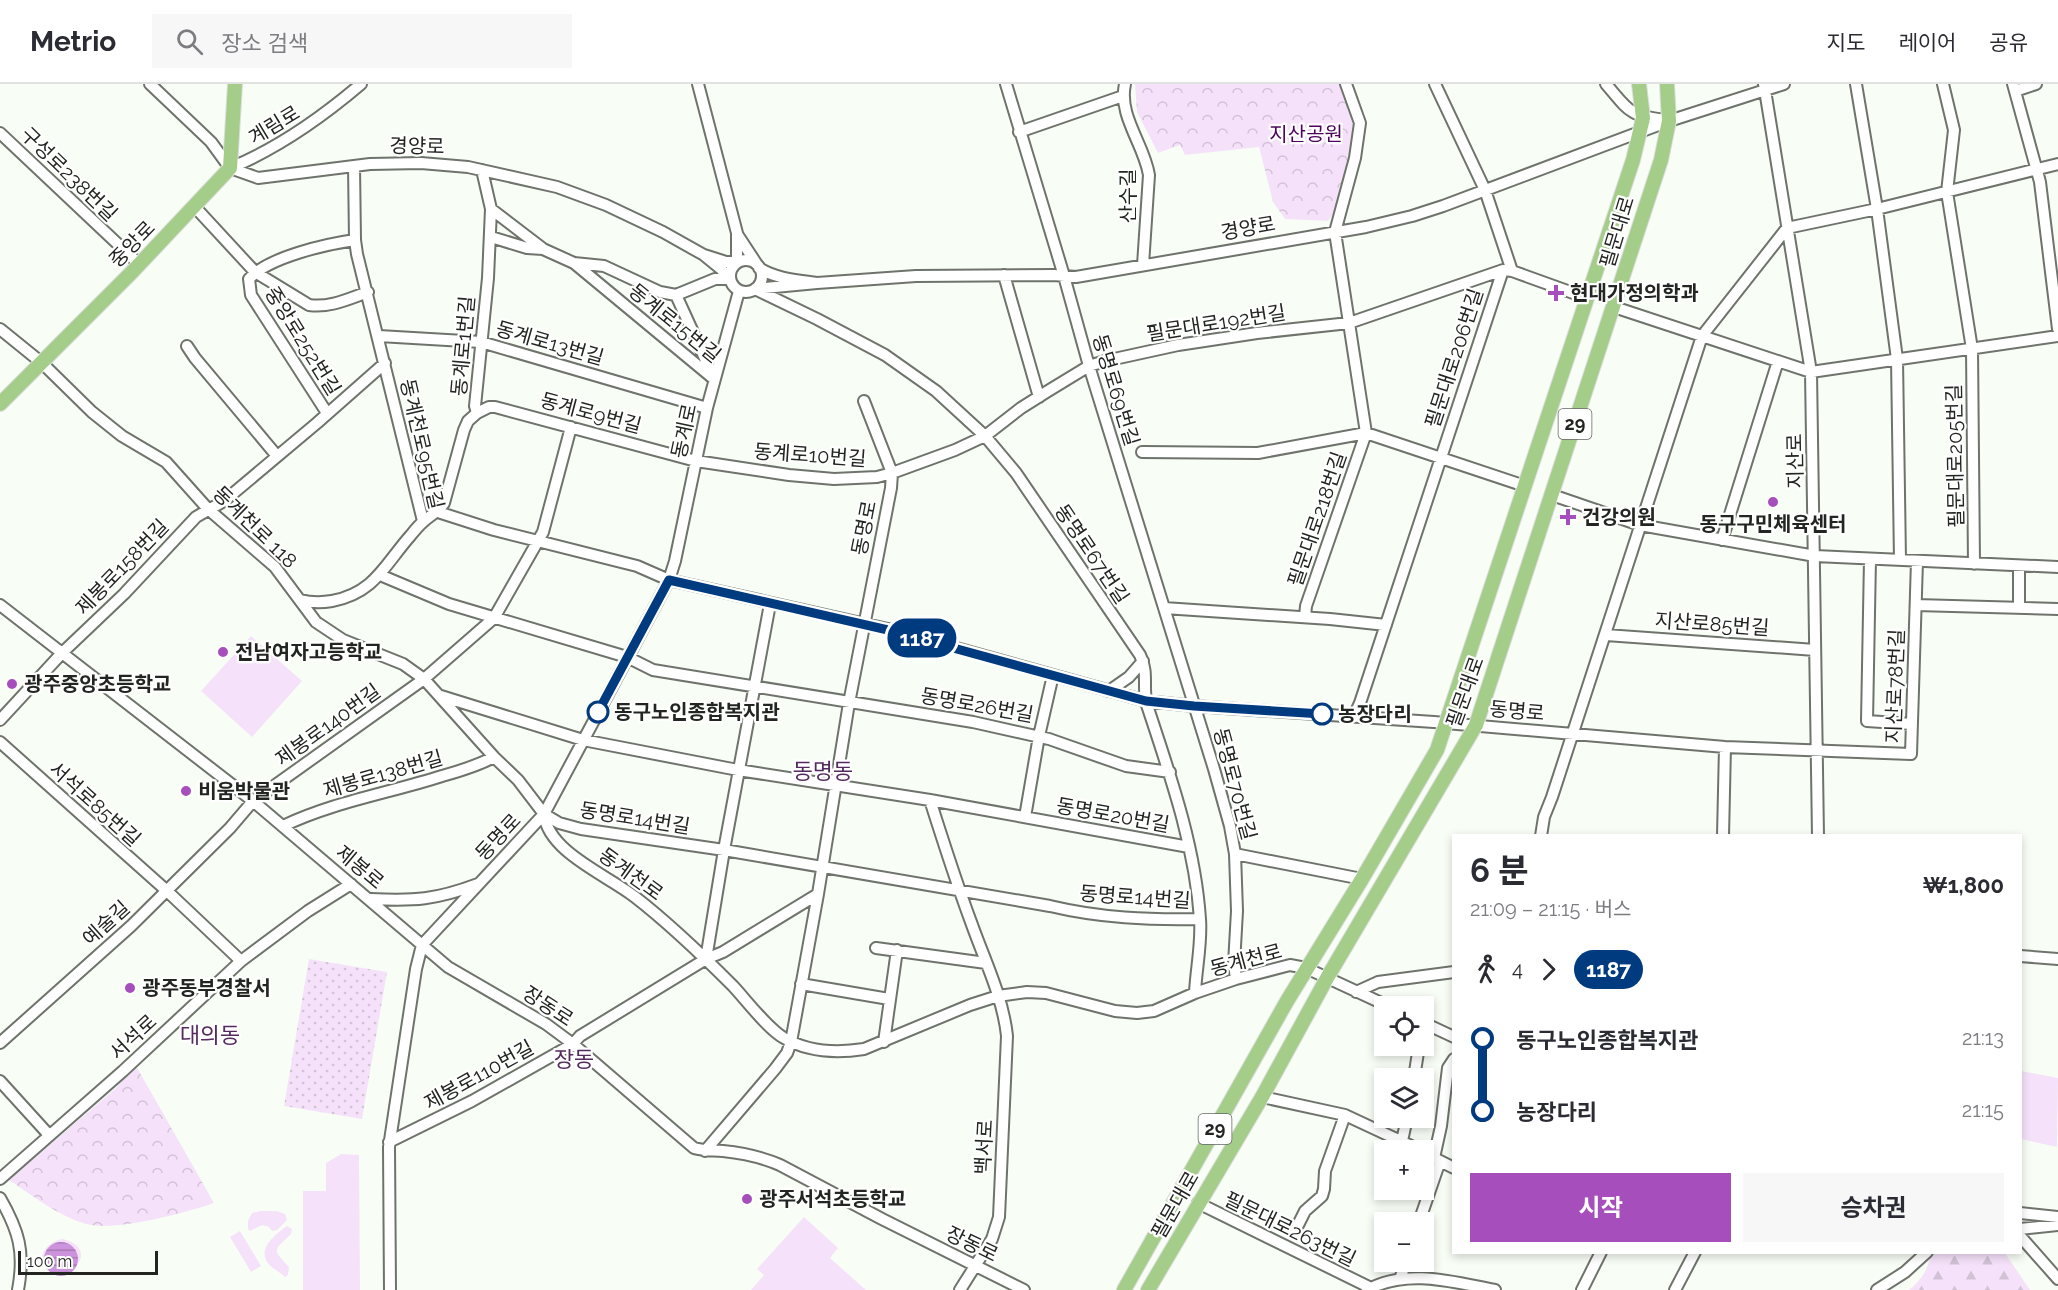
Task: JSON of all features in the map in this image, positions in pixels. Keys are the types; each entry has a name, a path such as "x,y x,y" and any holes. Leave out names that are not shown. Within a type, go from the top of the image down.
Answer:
{"main road":[{"path":"230,168 236,84"},
{"name":"필문대로","path":"1124,1290 1306,968 1362,879 1437,750 1587,298 1642,124 1639,84"},
{"name":"필문대로","path":"1148,1290 1262,1096 1327,978 1476,725 1661,160 1669,121 1667,84"},
{"name":"중앙로","path":"0,404 139,264 230,168"}],"street":[{"path":"150,84 211,142 230,168"},
{"path":"698,84 737,233 737,262 731,269 729,279"},
{"name":"동명로69번길","path":"1006,84 1089,366 1194,706"},
{"path":"1019,132 1122,96 1125,84"},
{"path":"1346,84 1360,123 1355,158 1335,232 1366,433"},
{"path":"1436,84 1485,190 1507,271 1587,298"},
{"path":"1606,84 1642,124"},
{"name":"경양로","path":"739,291 881,278 1004,275 1076,277 1335,232 1412,216 1485,190 1642,124 1669,121 1764,87 1784,84"},
{"path":"1856,84 1897,359 1899,560"},
{"name":"필문대로205번길","path":"1944,84 1954,130 1947,192 1972,349 1974,564"},
{"path":"2036,84 2014,87 2037,169 2058,329"},
{"name":"계림로","path":"230,168 257,157 291,137 312,123 358,85"},
{"name":"지산로","path":"1764,87 1811,372 1818,834"},
{"name":"산수길","path":"1122,96 1129,120 1147,162 1149,175 1143,265"},
{"name":"구성로238번길","path":"0,133 139,264"},
{"name":"경양로","path":"230,168 258,178 354,166 421,163 448,164 482,170 557,187 606,205 719,261 746,260 774,276 817,283"},
{"path":"1540,834 1702,336 1787,228 1876,209 2058,164"},
{"name":"동계천로95번길","path":"300,600 313,604 346,598 362,591 380,576 423,521 355,240 354,166"},
{"name":"동계로1번길","path":"438,512 448,491 464,430 468,421 477,413 475,406 491,237 491,209 482,170"},
{"name":"중앙로252번길","path":"194,206 255,272 249,279 251,295 327,413"},
{"path":"491,209 543,249"},
{"path":"737,233 761,272 761,282 755,290"},
{"name":"동계로15번길","path":"491,237 528,248 543,249 574,263 714,379"},
{"path":"255,272 313,248 355,240"},
{"path":"704,255 720,268 734,288 739,291"},
{"name":"동계로15번길","path":"574,263 604,266 660,292 676,295 714,379"},
{"name":"필문대로192번길","path":"1043,394 1089,366 1178,345 1257,333 1349,323 1507,271"},
{"name":"필문대로206번길","path":"1440,458 1507,271"},
{"path":"255,272 309,305 318,307 338,304 368,292"},
{"path":"985,436 1043,394 1004,275"},
{"path":"676,295 715,279 729,279"},
{"name":"동명로67번길","path":"755,290 885,355 936,391 985,436 1016,473 1143,661 1146,675 1146,701"},
{"name":"동계로","path":"669,580 714,379 739,291"},
{"path":"1614,307 1811,372 2058,336"},
{"path":"0,329 42,363"},
{"name":"동계로13번길","path":"379,336 481,342 707,408"},
{"path":"187,346 277,456"},
{"path":"1722,540 1778,361"},
{"name":"동계천로 118","path":"42,363 122,436 166,462 208,509 275,567 316,622 334,635 403,664 424,679 494,758 518,780 544,814"},
{"name":"제봉로158번길","path":"0,720 62,653 124,594 196,517 224,501 385,363"},
{"path":"864,401 892,473"},
{"name":"동계로9번길","path":"477,413 489,407 495,407 696,460"},
{"path":"539,541 571,427"},
{"name":"필문대로206번길","path":"1142,453 1258,453 1366,433 1525,486"},
{"name":"필문대로218번길","path":"1305,617 1306,606 1366,433"},
{"name":"동계로10번길","path":"696,460 789,475 834,479 867,478 892,473 985,436"},
{"path":"1354,716 1440,458"},
{"name":"동명로","path":"863,625 892,473"},
{"path":"1552,495 1640,525 1815,556 2058,567"},
{"path":"423,521 438,512 637,566 669,580"},
{"name":"제봉로140번길","path":"253,801 424,679 494,618 539,541"},
{"path":"1870,559 1867,721 1912,724"},
{"name":"지산로78번길","path":"1818,752 1911,754 1917,561"},
{"path":"2019,566 2019,608"},
{"name":"동명로26번길","path":"380,576 449,604 627,657 653,670 974,722 1039,736 1053,675"},
{"name":"동명로","path":"422,945 544,814 669,580 947,645 1146,701 1476,725 1725,747 1818,752"},
{"name":"제봉로","path":"0,604 253,801 422,945"},
{"path":"706,959 738,770 770,604"},
{"path":"1916,605 2058,609"},
{"name":"필문대로218번길","path":"1164,608 1386,625"},
{"path":"705,1151 775,1069 787,1053 791,1042 863,625"},
{"name":"지산로85번길","path":"1606,635 1815,650"},
{"path":"1109,691 1129,677 1143,661"},
{"path":"441,696 583,740"},
{"path":"1039,736 1126,766 1170,772 1146,701"},
{"name":"동명로70번길","path":"1194,706 1217,778 1235,854 1237,911 1234,964 1236,980"},
{"name":"동명로20번길","path":"1025,818 1039,736"},
{"name":"동명로20번길","path":"583,740 738,770 930,800 1190,847 1170,772"},
{"name":"서석로85번길","path":"0,742 242,961"},
{"path":"1723,834 1725,747"},
{"name":"제봉로138번길","path":"283,826 312,813 423,782 494,758"},
{"path":"930,800 960,892 998,996"},
{"path":"167,891 230,828 253,801"},
{"name":"동명로14번길","path":"544,814 567,826 823,866 1097,916 1200,919 1190,847"},
{"name":"동계천로","path":"544,814 546,827 557,841 579,859 636,897 706,959 778,1034 806,1047 849,1052 864,1049 970,1005 998,996 1027,992 1046,993 1115,1011 1154,1011 1195,993 1282,966 1306,968"},
{"path":"1235,854 1362,879"},
{"path":"370,899 424,900 450,894 481,882"},
{"name":"서석로","path":"0,1179 123,1071 242,961 323,900 351,884"},
{"name":"예술길","path":"0,1043 167,891"},
{"path":"706,959 723,952 818,894"},
{"name":"동계천로","path":"1195,993 1200,919"},
{"path":"390,1290 389,1142 414,980 422,945"},
{"name":"장동로","path":"422,945 448,967 546,1024 573,1044 694,1148 766,1159 780,1165 1024,1290"},
{"path":"876,948 986,963"},
{"path":"884,1042 897,951"},
{"path":"2022,956 2058,959"},
{"name":"제봉로110번길","path":"389,1142 472,1101 573,1044 580,1036 706,959"},
{"path":"1306,968 1374,1000"},
{"path":"1356,992 1378,982 1452,972"},
{"path":"801,984 890,999"},
{"name":"백서로","path":"960,1290 992,1239 999,1217 1007,1036 1005,1018 998,996"},
{"path":"1434,1028 1452,1036"},
{"path":"1434,1143 1441,1126 1448,1068 1452,1062"},
{"path":"0,1081 49,1135"},
{"path":"1262,1096 1345,1115 1400,1140"},
{"path":"1298,1225 1305,1211 1322,1196 1325,1171 1345,1115"},
{"path":"1434,1158 1452,1167"},
{"path":"0,1198 3,1211 15,1227 21,1255 18,1290"},
{"name":"필문대로263번길","path":"1198,1203 1369,1289 1400,1279 1439,1280 1495,1290"},
{"path":"2022,1213 2058,1217"},
{"path":"2022,1229 2058,1225"},
{"path":"2022,1238 2058,1279"},
{"path":"1582,1290 1600,1254"},
{"path":"1675,1290 1694,1254"},
{"path":"1877,1290 1905,1272 1925,1254"},
{"path":"1400,1279 1402,1272"}],"green space":[{"name":"지산공원","path":"1135,84 1342,84 1356,126 1355,144 1333,214 1328,221 1285,219 1273,202 1259,147 1185,155 1180,145 1158,153 1137,112"},
{"path":"251,636 302,681 252,737 201,691"},
{"path":"309,959 387,972 362,1119 284,1106"},
{"path":"135,1064 214,1203 132,1224 99,1226 86,1224 66,1216 9,1180 116,1088"},
{"path":"2022,1071 2058,1078 2057,1147 2022,1139"},
{"path":"341,1154 359,1155 360,1290 303,1290 303,1191 326,1191 326,1163"},
{"path":"277,1211 285,1214 287,1220 277,1230 272,1231 269,1227 262,1225 250,1231 248,1221 252,1213"},
{"path":"804,1217 838,1248 830,1258 866,1290 751,1290 764,1275 757,1269"},
{"path":"287,1226 292,1229 291,1234 277,1250 289,1267 288,1275 285,1277 267,1262 265,1250 271,1239"},
{"path":"240,1231 261,1266 251,1272 230,1237"},
{"path":"63,1239 75,1244 80,1251 81,1259 70,1271 53,1274 45,1268 43,1253 53,1242"},
{"path":"1931,1254 2006,1254 2030,1290 1909,1290 1924,1274"}],"shaded area":[{"path":"61,1242 73,1247 78,1259 73,1271 61,1276 49,1271 44,1259 49,1247"}],"bus line":[{"name":"1187","path":"598,712 669,580 888,630 1146,701 1322,714"}],"place":[{"name":"현대가정의학과","path":"1556,293"},
{"name":"동구구민체육센터","path":"1773,502"},
{"name":"건강의원","path":"1568,517"},
{"name":"전남여자고등학교","path":"223,652"},
{"name":"광주중앙초등학교","path":"12,684"},
{"name":"동구노인종합복지관","path":"598,712"},
{"name":"농장다리","path":"1322,714"},
{"name":"비움박물관","path":"186,791"},
{"name":"광주동부경찰서","path":"130,988"},
{"name":"광주서석초등학교","path":"747,1199"}],"district":[{"name":"동명동","path":"823,771"},
{"name":"대의동","path":"210,1035"},
{"name":"장동","path":"574,1059"}]}
